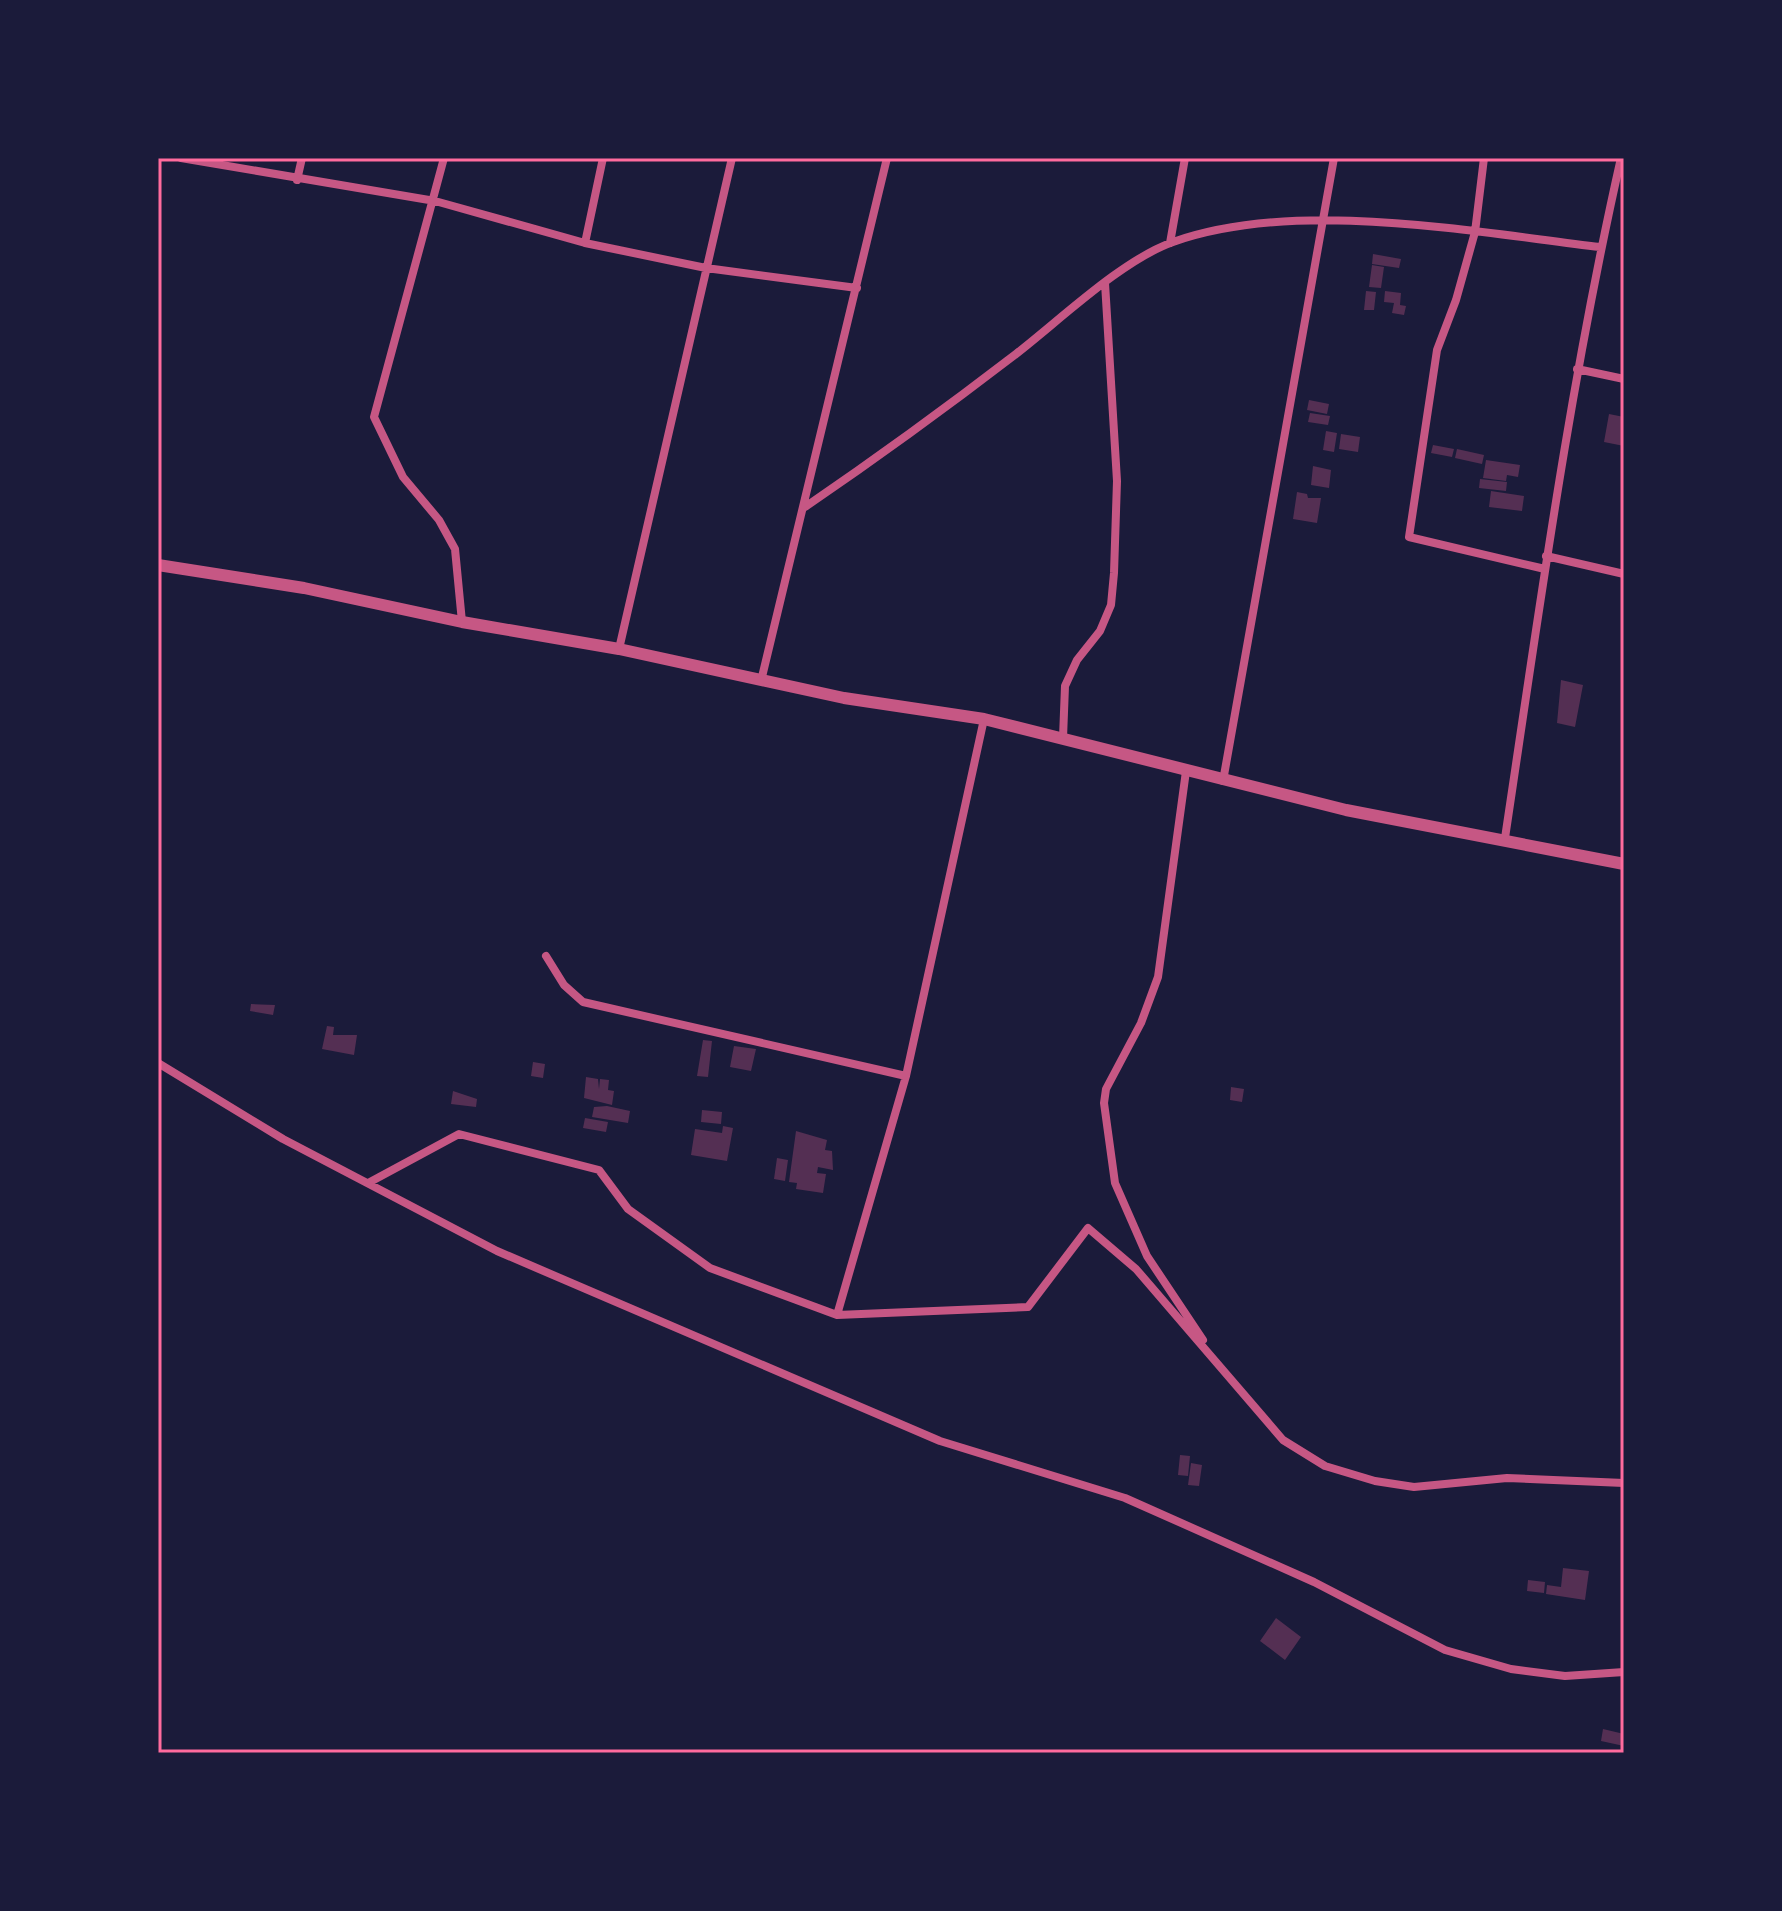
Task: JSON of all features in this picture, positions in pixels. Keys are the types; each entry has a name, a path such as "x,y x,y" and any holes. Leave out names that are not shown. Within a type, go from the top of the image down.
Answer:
{"street":[{"path":"181,158 435,201 585,243 706,268 857,288"},
{"path":"297,180 302,158"},
{"path":"444,158 435,201 374,417 403,477 439,520 455,549 462,622"},
{"path":"585,243 603,158"},
{"path":"619,649 732,158"},
{"path":"761,681 887,158"},
{"path":"1170,243 1185,158"},
{"path":"1223,781 1320,221 1334,158"},
{"path":"1484,158 1475,232 1456,300 1437,350 1409,537 1545,569"},
{"path":"1505,838 1577,369 1621,158"},
{"path":"805,507 913,432 1105,283 1170,243 1212,231 1320,221 1475,232 1600,247"},
{"path":"1063,738 1065,686 1077,660 1100,631 1111,605 1114,573 1117,481 1105,283"},
{"path":"1577,369 1624,379"},
{"path":"1546,556 1624,574"},
{"path":"158,565 304,588 462,622 619,649 844,698 984,719 1346,810 1505,838 1624,864"},
{"path":"837,1315 906,1076 984,719"},
{"path":"1186,771 1158,977 1141,1023 1106,1089 1104,1103 1115,1183 1147,1256 1220,1364"},
{"path":"546,956 564,985 583,1002 906,1076"},
{"path":"158,1063 283,1139 497,1251 940,1441 1125,1498 1314,1582 1445,1650 1511,1669 1565,1676 1624,1672"},
{"path":"370,1182 459,1134 599,1170 628,1209 710,1268 837,1315 1028,1307 1088,1228 1136,1269 1283,1440 1325,1466 1375,1481 1414,1487 1507,1478 1624,1483"}],"building":[{"path":"1373,254 1401,259 1399,268 1372,264"},
{"path":"1372,265 1384,267 1381,288 1369,287"},
{"path":"1366,291 1376,292 1374,310 1364,310"},
{"path":"1385,291 1401,293 1400,305 1406,306 1404,315 1392,313 1394,303 1384,302"},
{"path":"1309,400 1329,404 1327,414 1307,410"},
{"path":"1310,413 1330,416 1328,425 1308,422"},
{"path":"1609,414 1624,417 1624,446 1604,442"},
{"path":"1326,431 1337,433 1334,452 1323,450"},
{"path":"1341,434 1360,437 1358,452 1339,449"},
{"path":"1433,445 1454,449 1452,457 1431,453"},
{"path":"1457,449 1484,455 1482,464 1455,458"},
{"path":"1486,460 1520,465 1518,477 1507,475 1506,481 1483,478"},
{"path":"1313,466 1331,470 1329,488 1311,485"},
{"path":"1480,479 1507,482 1506,491 1479,488"},
{"path":"1491,491 1524,496 1522,511 1489,507"},
{"path":"1297,492 1307,494 1308,498 1321,498 1317,523 1293,519"},
{"path":"1561,680 1583,685 1575,727 1557,723"},
{"path":"251,1004 275,1005 273,1015 250,1011"},
{"path":"327,1026 334,1027 333,1035 357,1035 354,1055 322,1049"},
{"path":"703,1040 712,1041 708,1077 697,1076"},
{"path":"734,1046 756,1049 751,1071 730,1067"},
{"path":"533,1062 545,1064 543,1078 531,1076"},
{"path":"586,1077 598,1079 599,1089 600,1079 609,1080 608,1090 614,1091 612,1105 584,1098"},
{"path":"1231,1087 1244,1089 1242,1102 1230,1100"},
{"path":"453,1091 477,1099 476,1107 451,1104"},
{"path":"607,1106 630,1111 628,1123 592,1117 594,1107"},
{"path":"702,1110 722,1112 721,1124 701,1122"},
{"path":"585,1118 608,1122 606,1132 583,1128"},
{"path":"723,1126 733,1128 727,1161 691,1155 695,1129 722,1133"},
{"path":"796,1131 827,1140 825,1150 832,1151 833,1170 818,1167 817,1173 826,1174 823,1193 796,1189 797,1183 789,1182"},
{"path":"777,1158 788,1160 785,1181 774,1179"},
{"path":"1180,1455 1190,1456 1188,1476 1178,1475"},
{"path":"1191,1463 1202,1465 1199,1486 1188,1485"},
{"path":"1563,1568 1589,1571 1585,1600 1546,1594 1547,1585 1561,1587"},
{"path":"1528,1580 1545,1582 1544,1593 1527,1591"},
{"path":"1276,1618 1301,1637 1285,1660 1260,1641"},
{"path":"1603,1729 1624,1734 1624,1746 1601,1741"}]}
